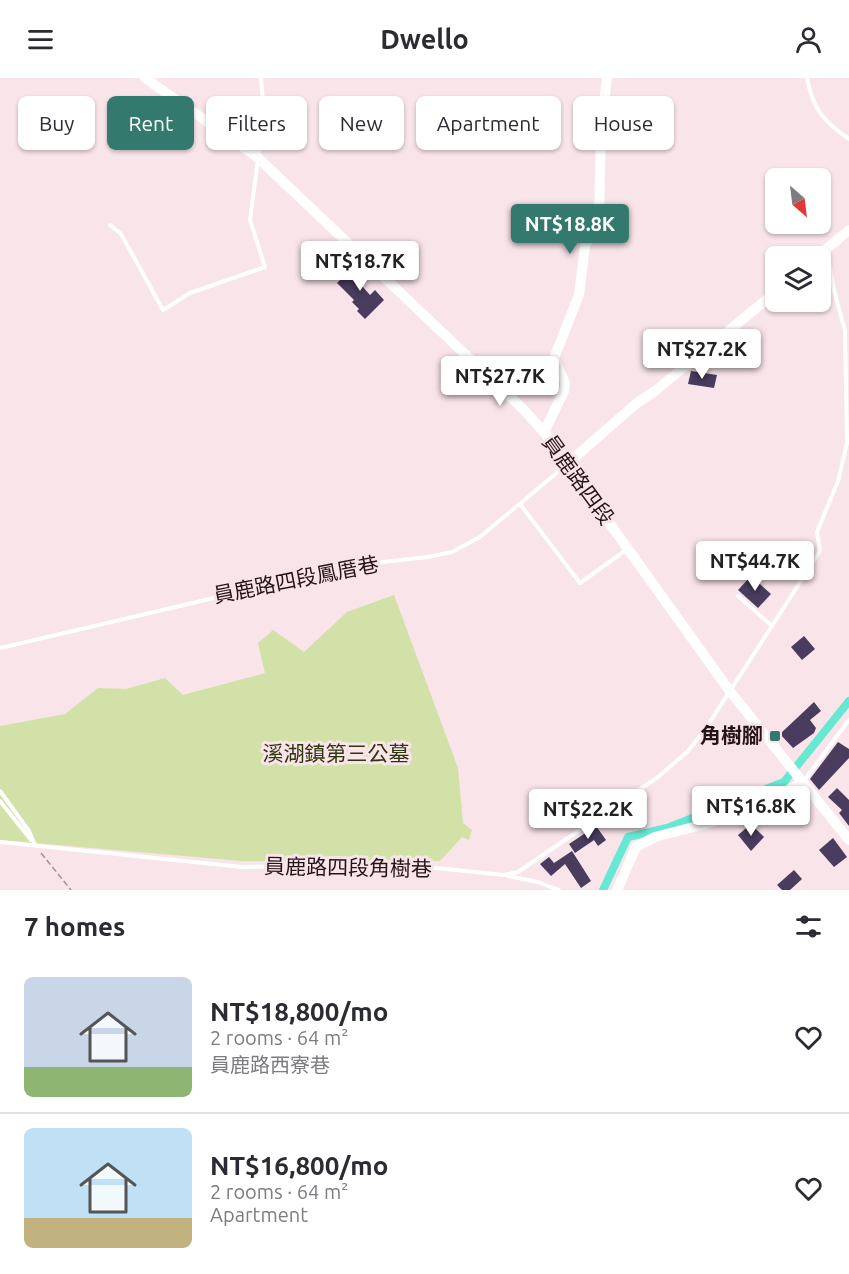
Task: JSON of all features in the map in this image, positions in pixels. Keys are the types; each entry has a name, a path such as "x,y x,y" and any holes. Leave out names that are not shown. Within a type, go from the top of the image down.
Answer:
{"main road":[{"name":"員鹿路四段","path":"145,78 257,157 521,407 544,432 729,690 849,840"},
{"path":"544,432 564,391 565,382 554,358 579,295 585,246 596,227 599,216 601,130 607,78"},
{"path":"830,246 849,230"},
{"path":"567,464 637,403 656,391 765,301"},
{"path":"617,890 636,848 655,837 713,822 752,808 802,783"}],"lane":[{"path":"110,225 121,234 163,310 190,293 265,267 250,220 264,114 261,78"},
{"path":"807,78 818,112 849,139"},
{"name":"員鹿路四段角樹巷","path":"0,842 242,867 397,864 504,875 518,872 528,866 658,777 687,752 704,731 820,551 817,532 838,481 847,443 845,331 831,272"},
{"name":"員鹿路四段鳳厝巷","path":"0,648 355,565 452,552 480,537 567,464"},
{"path":"520,504 580,582 627,549"},
{"path":"738,596 772,626"},
{"path":"802,783 849,720"},
{"path":"0,791 29,831 35,845"},
{"path":"0,801 35,845"},
{"path":"504,875 538,882 559,890"}],"path":[{"path":"35,845 71,890"}],"green space":[{"name":"溪湖鎮第三公墓","path":"394,595 458,768 463,823 472,830 469,840 462,837 440,861 242,861 0,840 0,726 65,714 98,688 126,689 165,678 183,695 265,673 258,643 273,630 304,652 347,612"}],"building":[{"path":"356,264 369,277 361,285 370,295 375,290 384,300 365,319 357,311 359,309 352,302 354,300 337,283"},
{"path":"691,371 717,375 714,388 688,384"},
{"path":"751,576 771,594 758,608 738,590"},
{"path":"804,636 815,649 802,660 791,647"},
{"path":"814,702 821,711 810,720 816,728 814,733 793,748 780,734"},
{"path":"838,742 849,749 849,758 819,790 810,779"},
{"path":"837,788 849,800 849,826 839,813 842,810 828,797"},
{"path":"795,798 808,813 796,823 783,808"},
{"path":"751,824 764,837 751,851 738,835"},
{"path":"596,826 606,840 598,846 594,840 575,853 569,844"},
{"path":"833,838 847,857 834,867 819,850"},
{"path":"572,851 591,881 581,888 565,864 551,876 540,864 549,857 554,863"},
{"path":"794,870 802,879 790,890 782,890 777,885"}],"waterway":[{"path":"603,890 628,837 667,828 784,782 849,701"}],"place":[{"name":"角樹腳","path":"775,736"}]}
